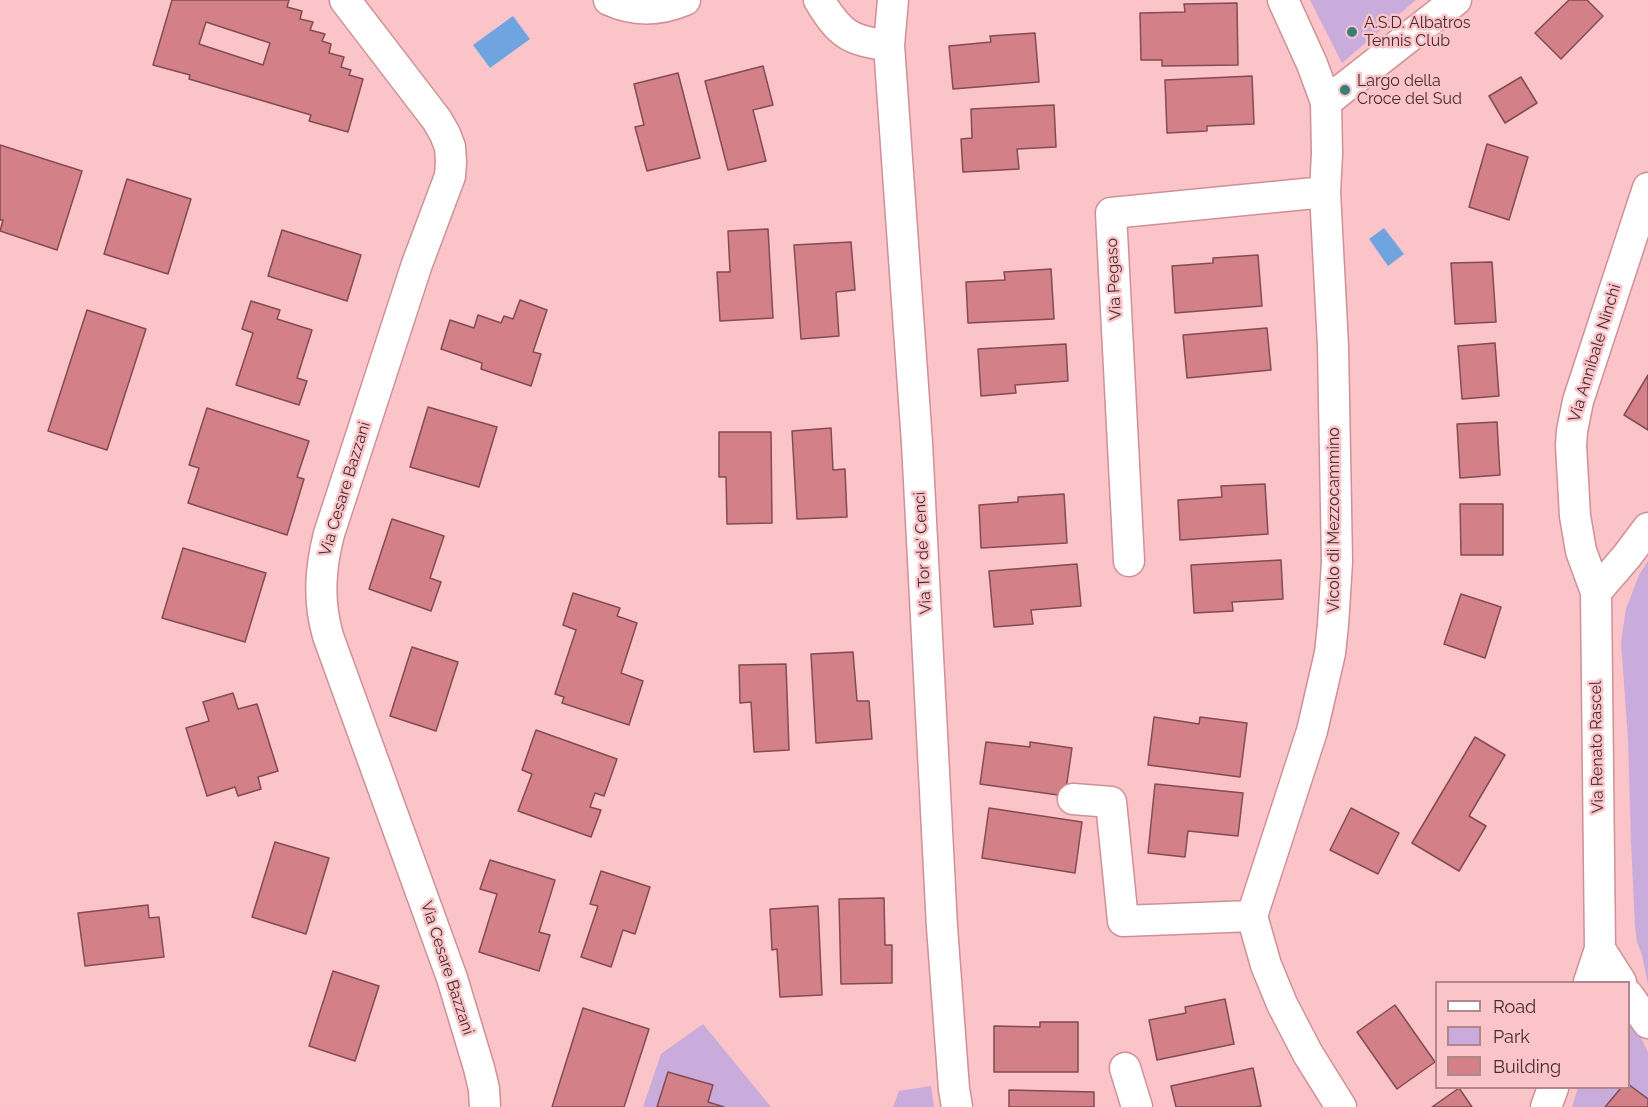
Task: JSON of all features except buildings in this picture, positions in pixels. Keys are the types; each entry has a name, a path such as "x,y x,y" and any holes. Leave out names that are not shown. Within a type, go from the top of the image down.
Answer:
{"street":[{"name":"Via Cesare Bazzani","path":"345,0 437,120 450,147 451,169 417,264 331,528 321,570 324,620 452,978 479,1068 485,1107"},
{"path":"609,0 628,7 652,9 685,0"},
{"path":"819,0 828,15 846,34 866,43 890,45"},
{"name":"Via Tor de' Cenci","path":"893,0 890,45 917,443 942,927 957,1107"},
{"path":"1283,0 1312,64 1326,102 1456,0"},
{"name":"Vicolo di Mezzocammino","path":"1252,916 1312,731 1334,625 1337,562 1336,490 1333,346 1325,192 1326,102"},
{"name":"Via Annibale Ninchi","path":"1596,592 1581,551 1577,528 1571,460 1572,430 1578,401 1648,188"},
{"name":"Via Pegaso","path":"1130,561 1111,213 1325,192"},
{"path":"1596,592 1648,528"},
{"name":"Via Renato Rascel","path":"1589,981 1600,949 1596,592"},
{"path":"1072,799 1110,802 1123,921 1252,916 1266,964 1282,1004 1308,1054 1341,1107"},
{"path":"1600,949 1620,981"},
{"path":"1630,996 1648,1023"},
{"path":"1125,1068 1137,1107"},
{"path":"1546,1107 1553,1089"}],"green space":[{"name":"A.S.D. Albatros Tennis Club","path":"1310,0 1416,0 1342,63"},
{"path":"1648,561 1648,985 1635,926 1628,739 1621,642 1626,609 1639,575"},
{"path":"1630,1016 1648,1052 1648,1107 1572,1107 1578,1089 1630,1089"},
{"path":"703,1024 771,1107 643,1107 661,1054"},
{"path":"931,1086 934,1107 893,1107 899,1091"}],"water":[{"path":"513,16 530,39 490,68 473,45"},
{"path":"1384,228 1404,254 1388,266 1369,239"}],"place":[{"name":"A.S.D. Albatros Tennis Club","path":"1352,32"},
{"name":"Largo della Croce del Sud","path":"1345,90"}]}
